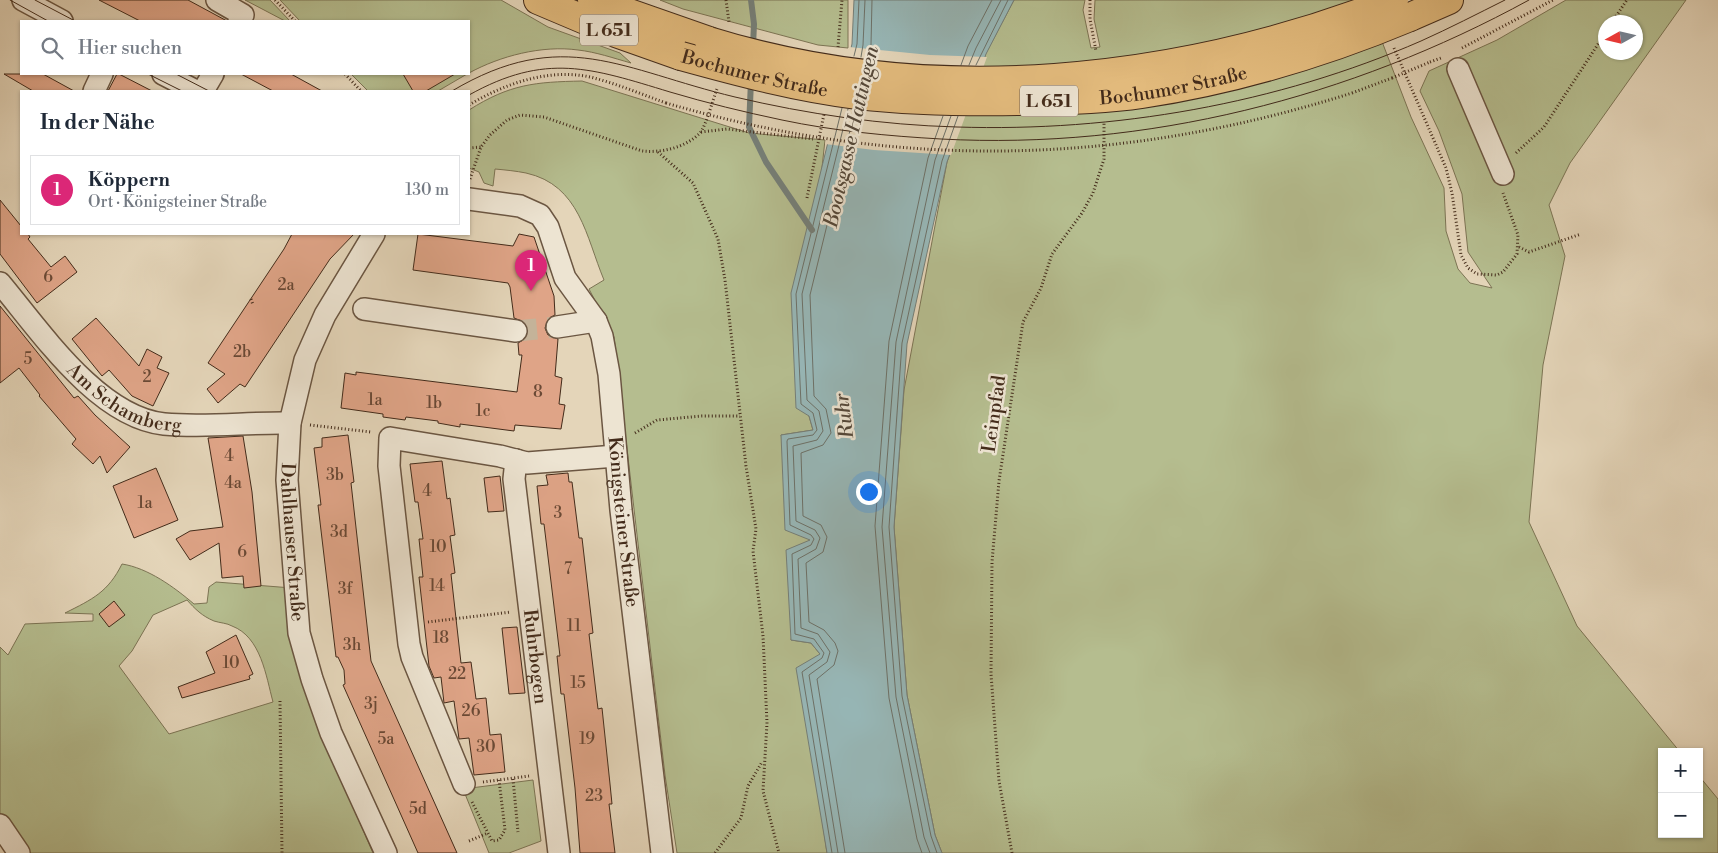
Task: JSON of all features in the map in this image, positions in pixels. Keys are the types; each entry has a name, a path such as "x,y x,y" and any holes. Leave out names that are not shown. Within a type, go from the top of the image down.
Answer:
{"main road":[{"name":"Bochumer Straße","path":"538,0 616,34 685,46"},
{"name":"Bochumer Straße","path":"592,0 730,70 858,95 979,101 1059,100 1140,94 1228,78 1337,45 1402,9 1449,0"}],"street":[{"path":"23,0 60,20"},
{"path":"217,0 243,14 240,20"},
{"path":"1453,58 1503,174"},
{"path":"94,90 102,75"},
{"path":"165,75 194,90"},
{"path":"204,90 212,75"},
{"name":"Königsteiner Straße","path":"470,199 532,209 540,215 548,227 565,278 596,320 606,355 662,853"},
{"name":"Dahlhauser Straße","path":"373,235 325,315 308,352 290,423 286,480 299,633 312,679 331,733 386,853"},
{"name":"Am Schamberg","path":"0,283 86,384 110,404 141,419 163,424 187,425 290,423"},
{"path":"364,309 516,331"},
{"path":"556,327 596,320"},
{"path":"471,784 412,657 389,466 390,438 527,463 544,463 616,450"},
{"name":"Ruhrbogen","path":"516,460 515,488 559,853"},
{"path":"0,825 18,853"}],"path":[{"path":"275,0 294,20"},
{"path":"726,0 730,16 729,24"},
{"path":"1090,0 1090,19 1097,59"},
{"path":"470,103 504,86 535,79 566,76 588,77 666,103 762,128 870,145 966,152 1037,152 1154,140 1253,122 1352,93 1430,62 1453,58 1553,0"},
{"path":"1617,15 1627,0"},
{"path":"1410,81 1446,168 1452,193 1460,248 1468,268 1477,274 1497,275 1514,261 1519,247 1517,230 1503,194 1503,174 1511,158 1544,127 1598,44"},
{"path":"836,50 845,51"},
{"path":"346,75 360,90"},
{"path":"700,132 720,83"},
{"name":"Leinpfad","path":"1012,853 999,781 991,674 992,562 999,481 1023,322 1041,288 1052,254 1093,193 1106,147 1104,112"},
{"path":"470,178 481,147 490,135 507,120 526,115 544,117 642,152 658,152 674,148 700,132 727,129 813,139"},
{"path":"470,148 481,147"},
{"path":"658,152 693,183 718,239 756,529 754,551 763,636 767,723 763,791 779,853"},
{"path":"1519,247 1529,252 1581,234"},
{"path":"251,299 253,305"},
{"path":"616,450 657,420 702,416 740,416"},
{"path":"290,423 371,432 390,438"},
{"path":"431,621 508,612"},
{"path":"280,702 282,853"},
{"path":"715,853 741,818 748,786 764,760"},
{"path":"499,780 506,830 499,840 492,841 471,784 511,778 524,777"},
{"path":"511,778 518,832"},
{"path":"470,841 488,833"}],"green space":[{"path":"245,0 270,0 289,20 283,20"},
{"path":"280,0 501,0 548,27 620,53 631,63 585,51 550,49 508,57 470,72 470,20 299,20"},
{"path":"660,0 848,0 848,48 818,45 683,9"},
{"path":"1014,0 1085,0 1083,10 1091,48 1100,47 1094,19 1095,0 1366,0 1411,117 1444,188 1446,231 1458,269 1470,283 1492,288 1468,252 1462,194 1439,131 1420,91 1429,71 1497,40 1566,0 1686,0 1570,163 1549,205 1565,256 1543,365 1529,522 1577,626 1677,748 1658,748 1658,838 1703,838 1703,781 1718,799 1718,853 942,853 935,835 907,695 894,527 904,390 947,162 986,53"},
{"path":"352,75 465,75 440,90 367,90"},
{"path":"582,81 749,133 825,140 820,186 809,416 813,430 781,435 811,540 791,640 811,643 820,654 814,764 827,853 677,853 665,775 614,337 589,289 604,280 579,215 570,201 558,189 544,179 526,173 495,169 493,186 484,183 479,172 470,168 470,109 510,90 550,82"},
{"path":"122,564 132,566 151,574 169,585 194,604 207,603 209,587 216,582 292,588 325,742 373,853 22,853 0,819 0,647 8,655 25,624 93,621 93,614 65,613 99,594 117,574","holes":["187,600 206,617 230,625 242,631 250,639 261,658 273,702 169,734 119,666 132,651 153,615"]},
{"path":"533,780 541,841 509,853 489,853 463,789"}],"water":[{"path":"854,0 1014,0 986,54 947,162 907,344 894,527 907,695 935,835 942,853 827,853 796,668 820,654 811,643 791,640 786,550 810,540 785,530 781,435 813,430 809,416 796,408 791,293 852,44"}],"pier":[{"path":"849,47 930,55 987,57 951,155 874,150 825,144"}],"building":[{"path":"99,0 188,0 225,20 138,20"},
{"path":"4,74 45,75 72,90 31,90"},
{"path":"116,75 121,75 150,90 109,90"},
{"path":"243,75 293,75 320,90 271,90"},
{"path":"404,75 453,75 428,90 412,90"},
{"path":"0,200 20,225 20,235 29,235 30,237 28,239 51,267 65,256 77,272 37,303 0,254"},
{"path":"519,234 534,237 554,296 555,315 549,318 545,328 548,335 558,339 555,376 562,378 559,404 565,405 561,429 515,425 514,431 460,424 460,427 438,423 438,421 406,417 405,420 383,417 383,414 341,408 345,373 356,375 356,372 517,392 522,355 519,355 518,343 525,339 528,332 524,322 514,318 508,283 413,270 418,235 513,246"},
{"path":"291,235 353,235 330,259 245,387 240,384 218,403 207,389 225,374 208,363"},
{"path":"0,306 74,398 78,396 95,415 130,447 107,473 100,456 93,464 72,444 76,439 39,396 19,368 0,383"},
{"path":"96,318 139,366 147,349 162,357 157,368 169,373 153,406 132,396 109,370 102,376 72,339"},
{"path":"348,435 354,482 351,483 371,661 457,853 418,853 343,685 345,684 344,670 338,657 336,657 318,505 321,505 314,448 322,447 322,438"},
{"path":"243,436 252,492 261,586 244,588 243,576 222,578 219,543 190,560 176,539 190,531 223,527 208,438"},
{"path":"442,461 447,499 450,498 455,535 450,536 455,573 451,574 461,663 471,662 476,699 486,698 490,735 501,734 505,772 474,775 469,738 459,739 454,701 444,703 441,677 434,678 429,666 419,577 423,577 419,539 423,539 418,502 415,502 410,464"},
{"path":"156,468 178,520 134,538 113,486"},
{"path":"568,473 569,482 572,482 579,538 582,538 593,633 589,634 598,709 602,708 612,804 609,804 615,853 580,853 575,788 564,694 561,694 557,656 560,656 544,524 541,524 537,486 548,485 546,475"},
{"path":"500,476 504,511 488,512 484,478"},
{"path":"114,601 125,615 109,627 99,614"},
{"path":"517,627 525,693 509,694 502,628"},
{"path":"236,635 253,674 249,676 250,679 182,698 178,687 215,673 206,652"}],"waterway":[{"path":"751,0 754,24 753,46"},
{"name":"Bootsgasse Hattingen","path":"751,81 749,127 766,162 812,230"}],"tunnel":[{"path":"516,331 557,327"}],"tram line":[{"path":"10,0 46,20"},
{"path":"35,0 73,20"},
{"path":"454,90 491,71 527,60 561,57 593,59 625,66 735,97 845,118 957,127 1075,125 1135,119 1194,110 1310,82 1366,63 1421,41 1505,0"},
{"path":"470,95 522,73 569,68 616,76 754,114 841,130 941,139 1018,140 1094,136 1170,126 1245,110 1318,90 1390,65 1461,35 1529,0"},
{"path":"150,75 180,90"},
{"path":"178,75 207,90"}],"place":[{"name":"Köppern","path":"531,291"}],"water label":[{"name":"Ruhr","path":"845,416"}]}
